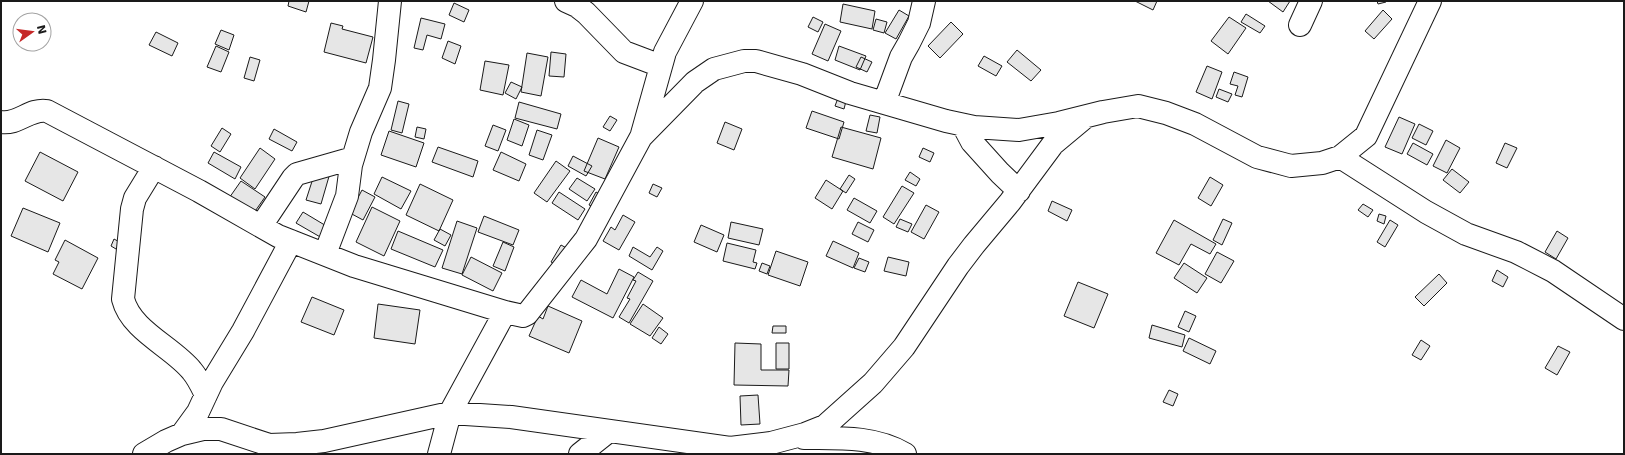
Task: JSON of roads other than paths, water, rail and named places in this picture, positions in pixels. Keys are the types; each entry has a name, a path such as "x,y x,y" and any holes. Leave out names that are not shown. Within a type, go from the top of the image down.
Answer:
{"street":[{"path":"325,254 347,196 353,158 361,132 380,88 390,1"},
{"path":"566,1 577,6 586,13 624,52 661,66"},
{"path":"1,122 12,122 38,110 47,111 154,167 261,226 292,241 354,266 505,312 525,316 586,239 641,137 665,52 692,1"},
{"path":"884,103 901,57 918,23 924,1"},
{"path":"1300,25 1311,1"},
{"path":"641,137 695,82 706,74 714,69 744,61 756,61 789,70 850,94 974,127 1019,130 1138,106 1166,113 1195,124 1257,157 1291,166 1322,163 1340,157 1366,136 1430,1"},
{"path":"144,454 166,441 182,434 203,429 221,429 269,445 297,444 324,441 450,413 511,417 730,448 771,443 818,430 825,426 873,383 904,347 958,266 1018,191 1053,144 1086,116"},
{"path":"963,125 972,142 1018,191"},
{"path":"1340,157 1426,212 1466,234 1516,252 1553,272 1624,319"},
{"path":"261,226 297,174 353,158"},
{"path":"154,167 135,198 132,210 123,298 124,305 151,336 192,371 206,395"},
{"path":"182,434 198,412 212,382 292,241"},
{"path":"439,454 450,413 505,312"},
{"path":"580,454 609,432"},
{"path":"793,437 862,439 882,444 905,454"}]}
